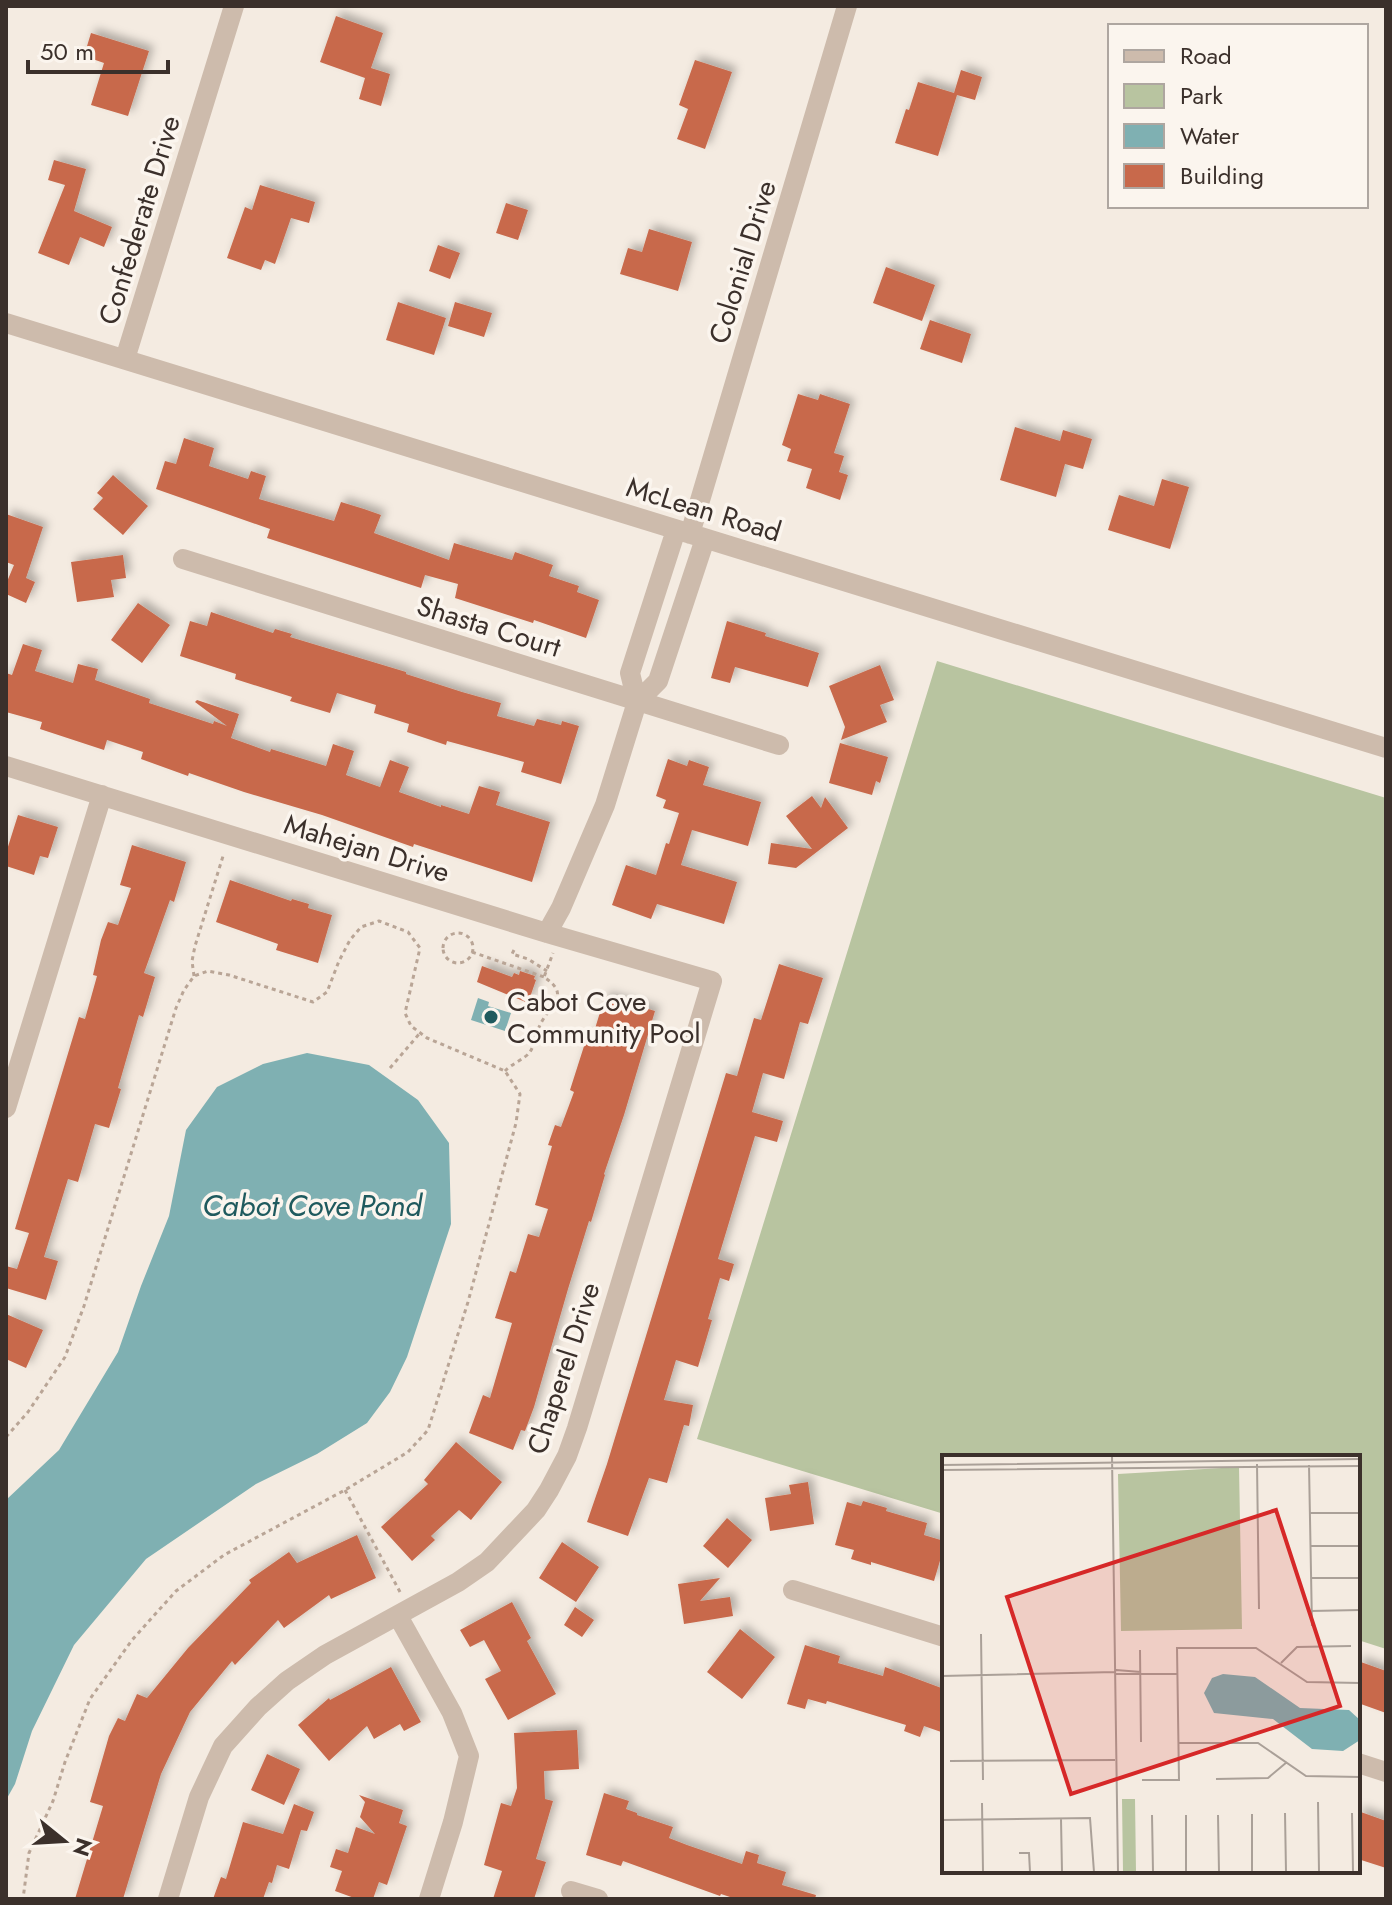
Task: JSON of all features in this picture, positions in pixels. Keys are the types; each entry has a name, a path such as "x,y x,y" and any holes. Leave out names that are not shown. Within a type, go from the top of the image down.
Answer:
{"street":[{"name":"Confederate Drive","path":"125,359 234,6"},
{"name":"Colonial Drive","path":"690,534 847,6"},
{"name":"McLean Road","path":"6,323 1386,748"},
{"path":"637,702 630,673 690,534"},
{"path":"547,933 561,908 605,805 637,702 658,681 690,534"},
{"name":"Shasta Court","path":"183,559 779,745"},
{"name":"Mahejan Drive","path":"6,766 712,981"},
{"path":"6,1108 102,795"},
{"name":"Chaperel Drive","path":"168,1899 199,1797 223,1746 258,1707 287,1681 325,1655 458,1582 487,1562 536,1510 549,1490 567,1456 582,1413 712,981"},
{"path":"793,1590 942,1636"},
{"path":"398,1616 452,1713 469,1756 429,1899"},
{"path":"1360,1764 1386,1772"},
{"path":"571,1891 598,1899"}],"path":[{"path":"194,976 192,961 195,946 225,849"},
{"path":"6,1437 28,1412 65,1357 84,1306 176,1008 194,976 208,971 229,975 313,1002 327,992 339,961 361,927 379,921 408,932 420,948 405,1013 411,1026 427,1038 505,1071 520,1094 516,1123 464,1316 428,1430 408,1452 224,1555 176,1591 132,1640 90,1699 53,1801 29,1853 23,1899"},
{"path":"461,933 472,941 472,952 468,960 458,963 448,959 443,945 452,934 461,933"},
{"path":"514,950 512,954 528,959 547,971"},
{"path":"472,952 544,977 558,990 556,1003 541,1023 530,1052 505,1071"},
{"path":"544,977 553,953"},
{"path":"390,1068 420,1033"},
{"path":"345,1490 400,1592"}],"green space":[{"path":"937,661 1386,798 1386,1649 1360,1641 1360,1455 942,1455 942,1513 697,1439"}],"water":[{"name":"Cabot Cove Community Pool","path":"478,998 489,1002 488,1006 511,1013 505,1031 471,1020"},
{"name":"Cabot Cove Pond","path":"307,1053 369,1065 418,1100 449,1143 451,1224 407,1357 390,1392 367,1423 317,1454 256,1484 146,1559 74,1645 32,1731 15,1784 6,1800 6,1500 59,1450 118,1352 169,1216 186,1130 217,1087 263,1064"}],"building":[{"path":"336,16 383,33 371,68 390,74 381,106 359,99 365,78 320,62"},
{"path":"91,33 149,51 128,116 91,105 104,63 84,56"},
{"path":"695,60 732,72 705,149 677,139 688,109 679,105"},
{"path":"961,70 982,77 975,100 957,95 938,156 895,143 918,82 954,93"},
{"path":"54,160 86,169 74,211 112,227 104,247 80,237 69,265 38,253 65,185 48,180"},
{"path":"260,185 315,202 309,223 291,218 275,264 265,260 261,270 227,258 245,207 252,210"},
{"path":"506,203 528,210 518,240 496,233"},
{"path":"649,229 692,242 678,291 620,274 628,248 642,252"},
{"path":"438,245 460,253 450,279 429,271"},
{"path":"886,267 935,285 922,321 873,303"},
{"path":"398,302 446,318 434,355 386,340"},
{"path":"455,302 492,313 484,337 448,326"},
{"path":"930,320 971,334 962,363 920,349"},
{"path":"798,394 818,400 820,394 850,404 834,453 844,456 839,472 848,475 840,500 806,488 812,469 787,461 791,449 782,445"},
{"path":"1015,427 1060,441 1063,430 1092,439 1083,469 1065,464 1056,497 1000,480"},
{"path":"184,438 214,448 209,466 248,479 251,471 266,476 259,499 334,521 341,502 364,509 381,515 374,533 449,560 454,543 512,560 515,552 553,565 549,576 579,586 577,592 599,600 586,638 455,598 458,584 425,575 421,588 267,538 270,529 156,489 165,461 176,464"},
{"path":"113,475 148,506 123,535 93,509 103,498 97,493"},
{"path":"1162,479 1189,487 1170,549 1108,530 1119,495 1154,506"},
{"path":"6,514 43,527 26,578 35,582 26,603 6,594 6,584 14,565 6,562"},
{"path":"123,555 126,578 111,580 114,597 77,602 71,562"},
{"path":"138,603 170,625 142,663 111,640"},
{"path":"211,612 273,633 275,629 292,634 290,637 501,703 497,716 534,726 537,719 579,726 561,784 521,772 524,762 447,741 446,745 407,732 409,724 374,713 376,705 337,693 330,713 235,679 236,674 180,656 190,621 207,626"},
{"path":"727,621 819,653 808,687 735,667 730,683 711,678"},
{"path":"23,644 42,650 35,671 73,683 78,664 98,669 95,680 150,699 149,703 213,724 214,721 227,726 195,702 197,700 239,714 231,738 270,752 271,749 326,766 333,744 354,751 346,775 380,787 390,760 409,767 399,792 441,807 469,814 479,786 500,792 496,805 550,822 532,882 414,844 413,847 189,773 188,776 141,759 143,752 107,740 104,750 40,729 42,722 6,712 6,673 12,675"},
{"path":"880,665 894,700 880,705 887,722 841,740 845,727 829,686"},
{"path":"840,743 888,757 880,783 876,781 872,795 829,783"},
{"path":"668,759 687,766 689,760 709,767 703,785 761,802 748,846 692,830 681,865 737,882 724,924 657,904 651,919 612,905 626,865 656,875 666,843 669,844 679,813 663,808 666,800 656,796"},
{"path":"812,796 821,808 825,797 848,828 796,868 768,864 771,843 812,849 786,816"},
{"path":"18,815 58,827 48,858 40,856 34,875 6,866 6,853"},
{"path":"132,845 186,862 174,902 170,900 144,973 155,977 143,1017 139,1015 109,1128 95,1124 78,1182 68,1179 44,1257 58,1261 46,1300 6,1288 6,1266 17,1269 29,1233 15,1229 79,1017 85,1019 97,976 93,975 101,940 108,922 118,925 131,888 120,885"},
{"path":"230,880 309,904 308,908 332,915 318,963 276,950 278,944 216,922"},
{"path":"779,964 823,978 808,1024 800,1022 784,1079 763,1073 752,1112 783,1121 777,1142 755,1136 718,1259 734,1264 729,1281 720,1278 698,1367 676,1360 664,1400 693,1405 689,1426 684,1425 667,1483 649,1478 628,1536 587,1522 726,1073 737,1076 754,1018 761,1020"},
{"path":"482,966 512,977 514,973 519,975 520,971 535,976 528,1003 477,982"},
{"path":"605,996 655,1011 534,1407 525,1431 521,1430 513,1450 469,1433 483,1395 490,1398 512,1323 495,1318 510,1271 516,1273 528,1234 539,1237 548,1209 535,1205 552,1146 548,1145 555,1125 561,1127 574,1092 570,1090 585,1043 590,1045"},
{"path":"6,1314 43,1330 26,1368 6,1359"},
{"path":"456,1442 502,1482 471,1520 459,1510 431,1536 435,1540 412,1561 381,1527 428,1484 424,1480"},
{"path":"808,1482 814,1524 770,1531 765,1498 791,1494 789,1485"},
{"path":"863,1501 927,1523 924,1535 942,1540 942,1554 934,1581 851,1559 854,1550 835,1545 847,1502 861,1506"},
{"path":"727,1518 752,1540 728,1568 703,1546"},
{"path":"357,1535 376,1578 331,1599 329,1595 284,1628 278,1620 235,1665 232,1661 190,1712 161,1774 123,1899 75,1899 103,1806 90,1802 109,1736 118,1718 125,1721 137,1694 147,1698 188,1648 251,1583 249,1580 289,1552 297,1563"},
{"path":"562,1542 599,1567 576,1602 539,1578"},
{"path":"720,1578 700,1601 730,1597 733,1616 684,1624 678,1584"},
{"path":"512,1602 531,1638 527,1641 556,1694 508,1720 485,1679 501,1671 484,1640 470,1647 460,1630"},
{"path":"575,1607 594,1620 582,1637 564,1625"},
{"path":"740,1629 775,1657 742,1699 707,1672"},
{"path":"805,1645 840,1656 838,1663 883,1676 885,1667 942,1688 942,1732 924,1726 920,1737 904,1731 906,1725 827,1701 826,1704 808,1699 805,1709 787,1704"},
{"path":"1360,1662 1386,1671 1386,1713 1360,1704"},
{"path":"391,1667 421,1722 404,1731 400,1724 374,1739 367,1726 329,1761 298,1725 329,1698"},
{"path":"577,1730 579,1769 544,1771 545,1799 553,1801 536,1859 546,1862 534,1899 493,1899 502,1871 484,1865 501,1803 511,1806 517,1788 514,1733"},
{"path":"267,1754 300,1769 284,1805 251,1790"},
{"path":"604,1793 629,1801 626,1809 637,1815 673,1827 669,1838 742,1864 746,1851 759,1855 757,1863 786,1872 782,1885 816,1895 815,1899 736,1899 720,1896 623,1861 621,1866 586,1855"},
{"path":"359,1795 403,1810 399,1823 407,1826 387,1885 379,1882 373,1899 357,1899 335,1891 342,1871 330,1867 336,1849 348,1853 356,1827 375,1834 360,1817 365,1802"},
{"path":"294,1804 314,1812 307,1831 301,1830 289,1869 277,1865 263,1899 213,1899 221,1877 226,1879 243,1822 283,1834"},
{"path":"1360,1812 1386,1821 1386,1868 1360,1860"}],"place":[{"name":"Cabot Cove Community Pool","path":"491,1017"}]}
